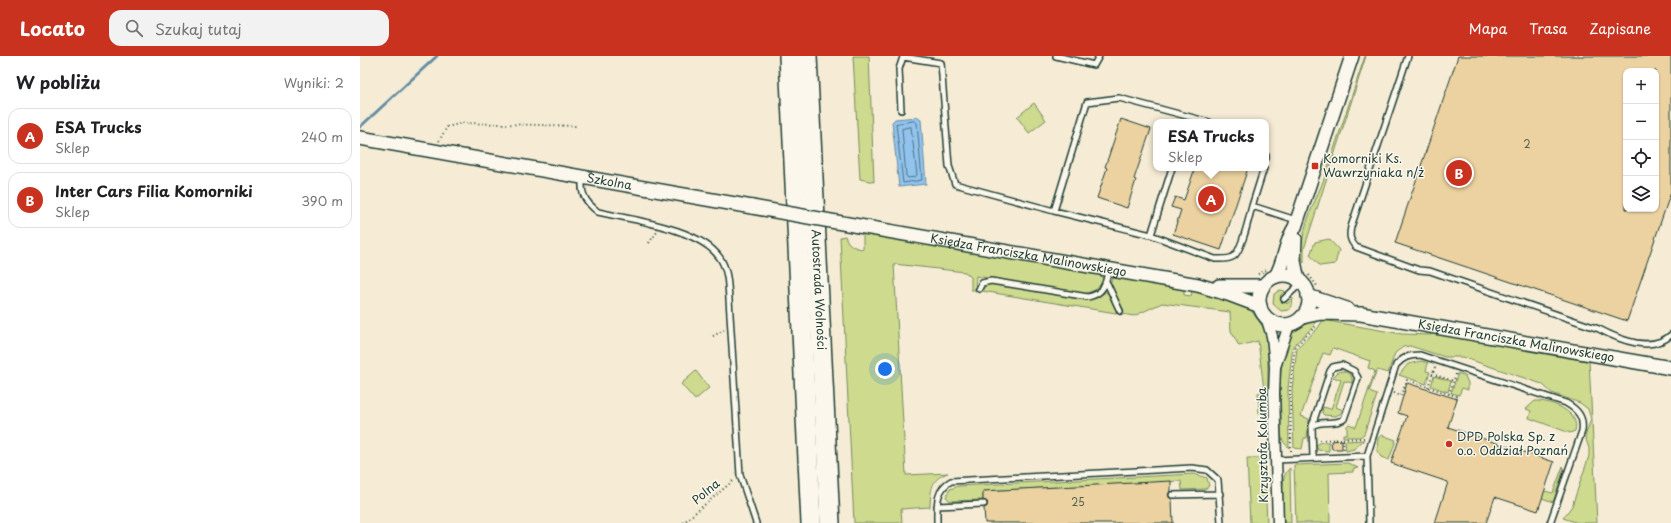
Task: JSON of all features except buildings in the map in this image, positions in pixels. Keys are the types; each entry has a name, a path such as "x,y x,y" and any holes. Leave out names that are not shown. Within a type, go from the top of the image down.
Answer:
{"highway":[{"name":"Autostrada Wolności","path":"789,56 811,523"},
{"name":"Autostrada Wolności","path":"807,56 830,523"}],"street":[{"path":"1296,224 1294,261 1300,281 1308,296 1307,310 1302,317 1289,325 1276,324 1263,312 1260,294 1263,286 1276,276 1282,264 1290,236 1296,224 1352,56"},
{"name":"Szkolna","path":"360,138 859,226"},
{"name":"Księdza Franciszka Malinowskiego","path":"859,226 1198,285 1228,294 1263,312"},
{"path":"1276,276 1284,275 1300,281"},
{"name":"Księdza Franciszka Malinowskiego","path":"1198,285 1263,286"},
{"name":"Księdza Franciszka Malinowskiego","path":"1308,296 1361,314"},
{"name":"Krzysztofa Kolumba","path":"1263,312 1272,336 1275,367 1278,523"},
{"name":"Księdza Franciszka Malinowskiego","path":"1302,317 1321,313 1361,314 1671,368"},
{"name":"Krzysztofa Kolumba","path":"1275,367 1289,325"}],"lane":[{"path":"1056,56 1094,65 1099,56"},
{"path":"1408,56 1351,227 1349,235 1351,242 1356,247 1411,268 1430,271 1599,329 1612,336 1632,342 1649,344 1659,343 1671,335"},
{"path":"901,110 898,69 903,57 941,63 950,166 955,184 1150,235 1215,259 1229,258 1238,251 1263,171"},
{"path":"1054,211 1087,102 1118,98 1188,119"},
{"path":"1150,235 1171,171"},
{"path":"583,178 582,193 588,204 598,212 697,238 712,248 720,258 727,273 740,475 756,523"},
{"path":"1252,206 1296,224"},
{"path":"978,289 982,283 991,281 1088,297 1099,293 1106,283 1109,270"},
{"path":"1284,299 1300,281"},
{"path":"1106,283 1120,311"},
{"path":"1369,523 1367,456 1396,365 1401,360 1414,355 1420,355 1566,403 1578,411 1581,417 1582,431 1550,523"},
{"path":"1312,426 1321,422 1337,422 1344,419 1358,378 1357,374 1351,368 1338,365 1330,371 1312,426 1313,458"},
{"path":"1276,460 1367,456"},
{"path":"937,523 937,506 941,490 948,483 955,480 1202,468 1212,472 1218,480 1222,523"},
{"path":"1172,495 1220,494"},
{"path":"937,506 984,504"}],"path":[{"path":"437,152 440,137 447,127 462,123 578,126"},
{"path":"649,243 656,234 658,227"},
{"path":"1292,459 1290,390 1295,347 1316,327 1318,323"},
{"path":"713,336 723,330 731,329"},
{"path":"1428,387 1437,361"},
{"path":"1449,394 1458,368"},
{"path":"1432,374 1454,381"},
{"path":"1392,392 1401,396 1407,380 1458,397"},
{"path":"1316,442 1321,440 1364,438 1367,431"},
{"path":"1343,439 1344,451"},
{"path":"1291,450 1296,451"},
{"name":"Polna","path":"684,523 740,475"}],"green space":[{"path":"853,56 869,56 874,182 860,179"},
{"path":"1365,56 1304,249 1304,263 1302,260 1301,248 1310,212 1324,179"},
{"path":"1034,103 1046,120 1029,133 1017,117"},
{"path":"863,233 1097,273 1101,275 1103,280 1098,289 1084,294 976,276 975,290 971,290 971,277 965,272 894,264 906,475 948,473 942,475 935,482 931,490 930,507 901,509 902,523 854,523 840,237 845,236 852,246 863,249"},
{"path":"1329,239 1339,250 1335,264 1320,266 1310,255 1315,242"},
{"path":"1117,277 1184,288 1184,295 1191,296 1192,290 1248,307 1265,330 1267,337 1268,394 1265,400 1265,414 1259,414 1258,393 1264,390 1258,341 1239,346 1231,331 1230,312 1162,303 1134,316 982,291 985,285 993,284 1087,300 1106,292 1110,295 1118,313 1124,311 1110,284 1112,278"},
{"path":"1280,290 1285,291 1280,296 1287,304 1293,298 1292,306 1289,310 1281,311 1273,304 1274,294"},
{"path":"1316,318 1314,326 1293,346 1288,388 1289,448 1283,441 1281,435 1280,386 1284,353 1291,335 1299,328"},
{"path":"1323,320 1402,334 1431,335 1432,333 1589,360 1597,523 1578,523 1563,518 1572,506 1589,456 1589,448 1585,437 1591,419 1588,409 1580,403 1552,393 1542,384 1462,357 1445,357 1410,346 1403,347 1395,353 1388,373 1377,370 1369,392 1377,395 1364,434 1360,437 1343,437 1343,434 1347,434 1347,426 1349,424 1356,427 1375,371 1368,368 1370,361 1333,348 1330,355 1323,353 1301,416 1309,419 1307,438 1304,438 1302,449 1294,448 1292,390 1297,348 1318,328"},
{"path":"1421,361 1428,363 1426,371 1430,372 1426,384 1399,375 1408,364"},
{"path":"696,371 709,388 695,400 681,384"},
{"path":"1344,371 1350,374 1352,383 1344,381 1336,407 1343,410 1340,414 1335,416 1324,415 1322,413 1323,407 1331,409 1341,380 1333,377 1338,372"},
{"path":"1458,373 1465,376 1468,383 1468,390 1462,388 1459,395 1451,393"},
{"path":"1434,376 1451,381 1448,392 1431,386"},
{"path":"1535,401 1541,401 1563,408 1573,418 1576,424 1575,431 1570,433 1529,418 1531,411 1526,409"},
{"path":"1382,435 1396,440 1389,460 1381,457 1377,451 1378,438"},
{"path":"1364,440 1354,449 1346,451 1345,441"},
{"path":"1322,442 1329,442 1329,451 1318,450 1316,445"},
{"path":"1247,458 1264,458 1267,523 1250,523"},
{"path":"1348,463 1358,468 1353,469 1353,472 1329,473 1330,523 1296,523 1294,465"},
{"path":"1563,466 1564,469 1553,502 1542,498 1544,491 1553,493"},
{"path":"1290,468 1291,523 1284,523 1283,485 1286,472"},
{"path":"1194,474 1207,478 1209,486 1205,489 1182,490 1181,481 983,491 983,500 950,501 946,497 950,489 958,486"}],"water":[{"path":"917,117 921,120 926,184 899,187 892,122 895,119"}],"waterway":[{"path":"360,127 437,56"}],"place":[{"name":"Komorniki Ks. Wawrzyniaka n/ż","path":"1315,166"},
{"name":"Inter Cars Filia Komorniki","path":"1459,173"},
{"name":"ESA Trucks","path":"1211,199"},
{"name":"DPD Polska Sp. z o.o. Oddział Poznań","path":"1449,444"}]}
